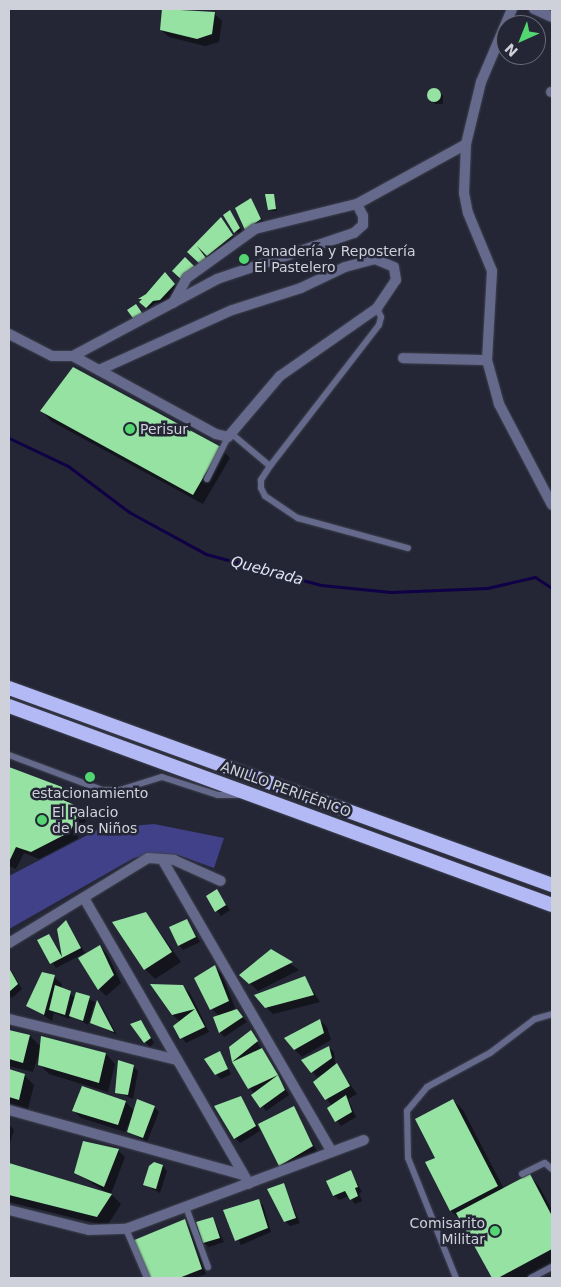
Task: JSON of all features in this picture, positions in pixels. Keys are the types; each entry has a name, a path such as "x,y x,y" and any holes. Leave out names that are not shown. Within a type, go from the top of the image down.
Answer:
{"highway":[{"name":"ANILLO PERIFÉRICO","path":"9,688 552,885"},
{"name":"ANILLO PERIFÉRICO","path":"9,706 552,905"}],"street":[{"path":"512,9 481,82 466,144 464,194 492,271 487,360 505,421 552,505"},
{"path":"534,9 552,17"},
{"path":"173,303 187,278 255,229 357,204 466,144"},
{"path":"9,334 52,356 73,356 217,279 354,233 363,225 363,216 357,204"},
{"path":"73,356 216,434 231,436 253,406 280,376 377,308 396,280 394,268 375,259 345,267 301,288 232,310 99,370"},
{"path":"403,358 487,360"},
{"path":"9,943 148,858 174,860 221,881"},
{"path":"162,859 331,1151"},
{"path":"84,898 246,1179"},
{"path":"9,1019 177,1060"},
{"path":"9,1110 246,1179"},
{"path":"9,1210 89,1230 126,1228 186,1207 246,1179 364,1140"}],"lane":[{"path":"377,308 381,317 379,325 261,480 265,496 298,518 408,548"},
{"path":"207,479 231,436 270,466"},
{"path":"9,755 102,790 120,790 162,777 218,796 248,792"},
{"path":"456,1278 408,1158 407,1111 427,1086 490,1053 535,1019 552,1014"},
{"path":"522,1174 545,1163 552,1169"},
{"path":"186,1207 208,1267"},
{"path":"126,1228 147,1278"},
{"path":"531,1278 552,1268"}],"shaded area":[{"path":"154,824 224,838 214,868 178,855 154,854 134,858 9,929 9,876 99,829"}],"building":[{"path":"162,9 215,12 212,34 197,39 160,30"},
{"path":"434,88 439,90 441,95 439,100 434,102 429,100 427,95 429,90"},
{"path":"265,194 274,194 276,209 268,210"},
{"path":"251,198 261,219 245,230 235,208"},
{"path":"230,210 240,228 234,233 223,215"},
{"path":"221,217 233,235 207,256 197,246 206,258 200,264 187,252"},
{"path":"185,257 195,267 182,280 172,271"},
{"path":"165,272 175,284 160,300 153,301 146,308 139,302 142,299 138,299 146,294"},
{"path":"136,304 144,316 135,321 127,310"},
{"name":"Perisur","path":"73,367 221,447 193,495 40,411"},
{"name":"El Palacio de los Niños","path":"9,767 62,787 61,799 81,808 70,832 31,852 16,847 9,862"},
{"path":"217,889 226,905 215,912 206,896"},
{"path":"146,912 172,952 144,970 112,922"},
{"path":"187,919 196,937 178,946 169,927"},
{"path":"66,920 81,948 50,964 37,940 49,934 62,957 57,929"},
{"path":"100,945 114,975 98,990 78,958"},
{"path":"271,949 293,962 249,984 239,975"},
{"path":"215,965 229,1001 210,1010 194,978"},
{"path":"9,968 18,984 9,992"},
{"path":"42,972 55,975 44,1015 26,1006"},
{"path":"305,976 314,995 265,1008 254,995"},
{"path":"150,984 183,985 205,1027 180,1039 173,1026 195,1009 172,1015"},
{"path":"55,985 71,991 65,1015 49,1010"},
{"path":"76,992 90,996 83,1021 69,1016"},
{"path":"97,1000 114,1032 90,1023"},
{"path":"237,1009 243,1017 219,1033 213,1017"},
{"path":"320,1019 324,1033 294,1050 284,1038"},
{"path":"141,1020 151,1038 144,1043 130,1024"},
{"path":"9,1030 30,1035 23,1063 9,1059"},
{"path":"251,1030 258,1041 232,1062 229,1047"},
{"path":"41,1036 106,1053 99,1083 38,1065"},
{"path":"329,1046 332,1058 311,1073 301,1060"},
{"path":"262,1048 278,1075 248,1089 232,1062"},
{"path":"220,1051 228,1069 215,1075 204,1059"},
{"path":"118,1060 134,1065 128,1095 115,1093"},
{"path":"337,1063 350,1086 325,1100 313,1082"},
{"path":"9,1069 25,1074 19,1100 9,1097"},
{"path":"278,1075 285,1090 260,1108 251,1095"},
{"path":"82,1086 126,1101 118,1125 72,1111"},
{"path":"346,1095 352,1112 335,1122 327,1108"},
{"path":"241,1096 256,1126 234,1139 214,1106"},
{"path":"137,1099 155,1106 143,1138 127,1132"},
{"path":"453,1099 498,1186 450,1211 425,1162 435,1158 415,1119"},
{"path":"294,1106 313,1146 279,1166 258,1124"},
{"path":"83,1141 119,1149 104,1187 74,1173"},
{"path":"154,1162 163,1165 156,1189 143,1185 149,1166"},
{"path":"9,1163 112,1194 97,1217 9,1195"},
{"path":"351,1170 358,1187 355,1188 358,1196 350,1200 345,1191 333,1196 326,1181"},
{"path":"530,1174 552,1216 552,1249 498,1278 492,1278 456,1213"},
{"path":"284,1183 296,1218 284,1222 267,1189"},
{"path":"259,1199 268,1228 235,1241 223,1210"},
{"path":"213,1217 220,1238 203,1243 196,1222"},
{"path":"185,1219 202,1269 179,1278 149,1278 132,1241"}],"waterway":[{"name":"Quebrada","path":"9,438 68,466 129,512 206,554 321,585 391,592 487,588 535,577 552,588"}],"place":[{"name":"Panadería y Repostería El Pastelero","path":"244,259"},
{"name":"Perisur","path":"130,429"},
{"name":"estacionamiento","path":"90,777"},
{"name":"El Palacio de los Niños","path":"42,820"},
{"name":"Comisarito Militar","path":"495,1231"}]}
